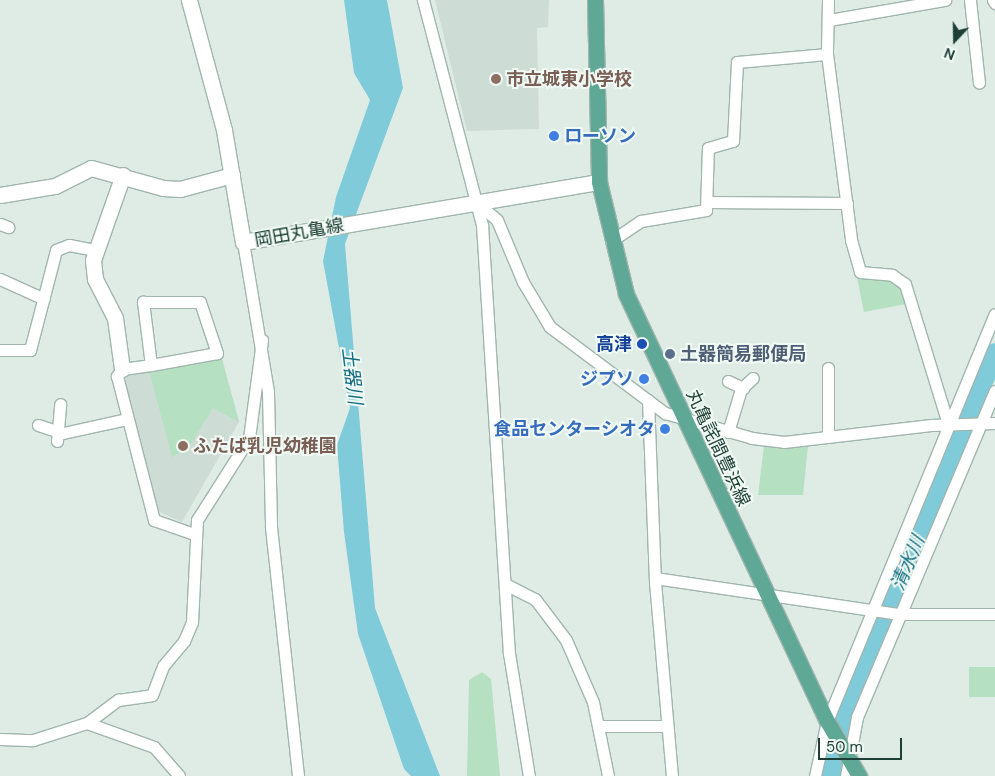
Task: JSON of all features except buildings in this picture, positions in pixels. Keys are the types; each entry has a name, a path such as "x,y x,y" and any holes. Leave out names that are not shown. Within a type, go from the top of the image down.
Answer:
{"main road":[{"name":"岡田丸亀線","path":"189,0 247,242 599,182"},
{"name":"丸亀詫間豊浜線","path":"595,0 599,182 610,242 626,294 827,722 849,755 859,776"},
{"path":"0,195 55,186 91,168 123,175 147,185 180,189 232,174"},
{"path":"122,369 115,318 95,279 96,250 123,175"}],"street":[{"path":"423,0 482,225 509,653 529,776"},
{"path":"828,0 827,54 847,203 860,272 892,275 905,284 948,424"},
{"path":"829,20 945,0"},
{"path":"970,0 979,83"},
{"path":"610,242 642,221 706,210 708,148 733,141 737,62 827,54"},
{"path":"976,58 988,55"},
{"path":"707,202 847,203"},
{"path":"477,203 497,220 522,282 550,327 648,400 684,420 728,432 784,442 948,424 995,423"},
{"path":"247,242 262,340 281,646 298,776"},
{"path":"0,350 30,350 56,250 70,245 96,250"},
{"path":"0,279 44,299"},
{"path":"152,364 143,302 200,302 217,354 122,369 118,390 154,520 194,534"},
{"path":"816,776 827,722 948,424 995,314"},
{"path":"0,739 33,740 87,723 118,700 152,695 163,666 184,641 195,607 194,534 197,520 249,438 262,340"},
{"path":"828,368 828,437"},
{"path":"728,432 743,388 753,378"},
{"path":"728,381 743,388"},
{"path":"846,776 857,717 995,391"},
{"path":"648,400 655,578 672,776"},
{"path":"58,436 60,404"},
{"path":"38,424 58,436 127,418"},
{"path":"655,578 900,614 995,614"},
{"path":"505,584 535,599 566,640 593,702 608,776"},
{"path":"87,723 154,747 177,775"},
{"path":"598,726 667,726"}],"shaded area":[{"name":"市立城東小学校","path":"435,0 549,0 548,27 537,28 539,129 467,131"},
{"name":"ふたば乳児幼稚園","path":"222,359 239,422 182,522 155,510 120,374"}],"green space":[{"path":"857,278 890,279 901,286 906,304 864,312"},
{"path":"222,359 239,422 213,408 189,447 172,457 149,370"},
{"path":"764,446 808,446 803,495 758,495"},
{"path":"969,667 995,667 995,697 969,697"},
{"path":"482,672 491,679 500,776 467,776 469,680"}],"water":[{"name":"土器川","path":"344,0 387,0 403,88 345,244 375,608 440,776 411,776 404,769 358,634 344,532 337,445 350,408 323,261 336,197 370,100 354,73"}],"waterway":[{"name":"清水川","path":"831,776 848,706 995,353"}],"place":[{"name":"市立城東小学校","path":"496,79"},
{"name":"ローソン","path":"554,136"},
{"name":"高津","path":"642,344"},
{"name":"土器簡易郵便局","path":"670,354"},
{"name":"ジプソ","path":"644,379"},
{"name":"食品センターシオタ","path":"665,429"},
{"name":"ふたば乳児幼稚園","path":"183,446"}]}
